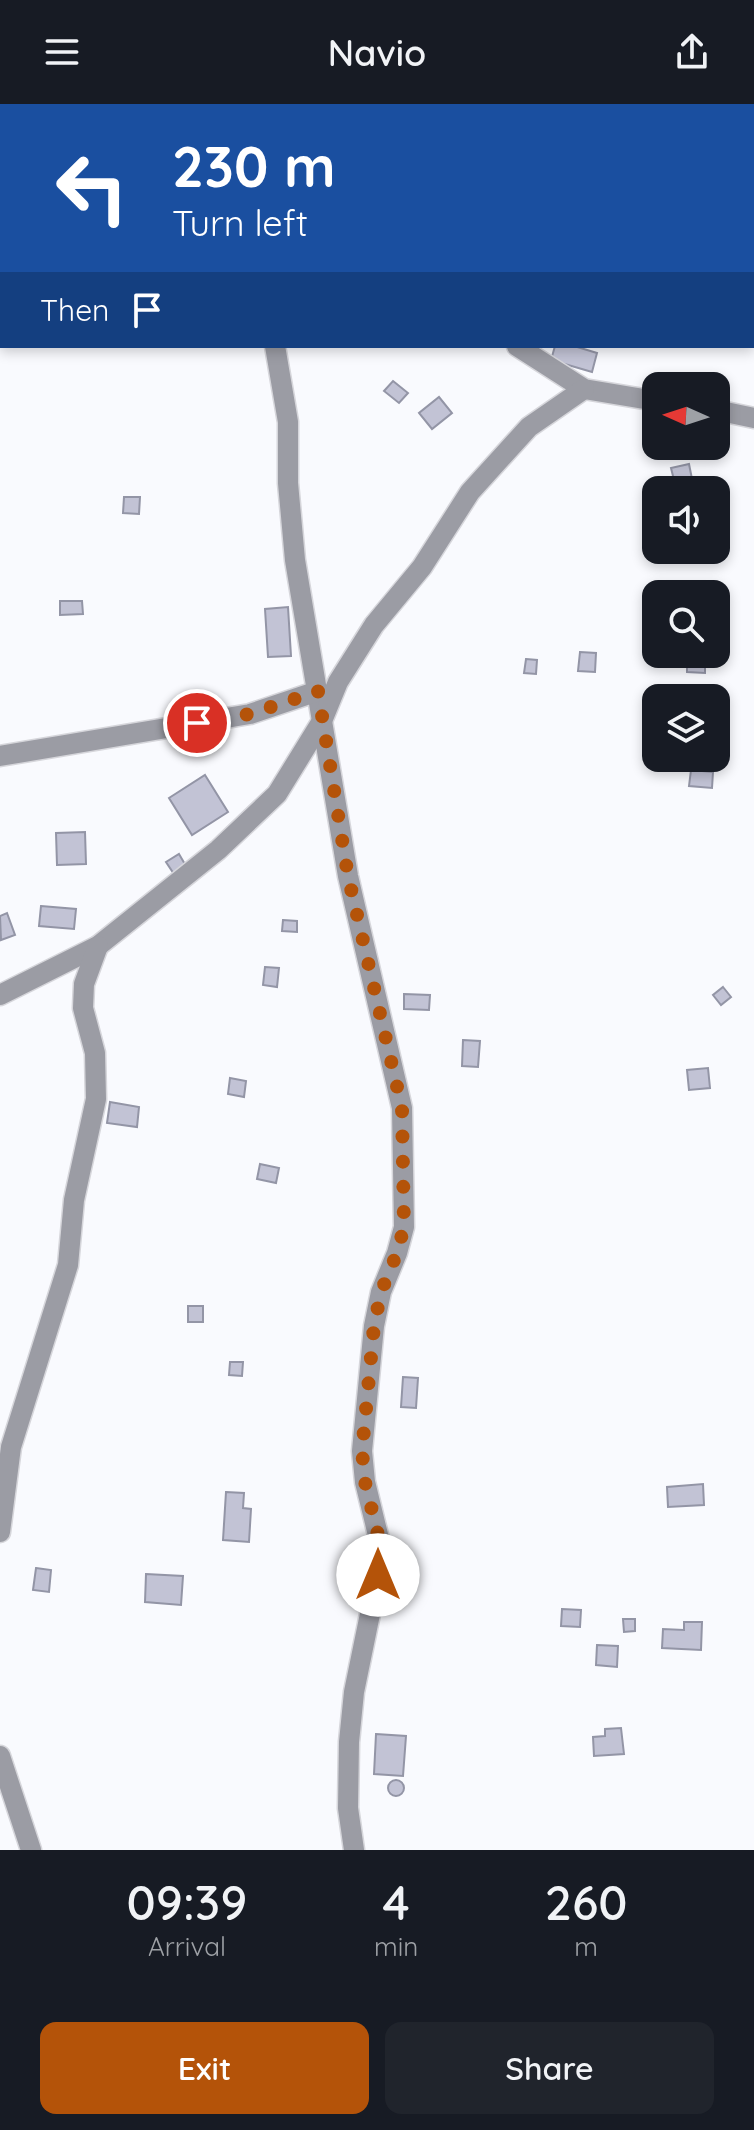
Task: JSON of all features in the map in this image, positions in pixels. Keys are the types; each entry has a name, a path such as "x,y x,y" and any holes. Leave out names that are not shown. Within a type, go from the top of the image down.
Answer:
{"street":[{"path":"275,348 288,422 288,483 295,560 348,876 403,1121 404,1227 381,1292 374,1326 362,1451 365,1482 379,1539 378,1575 354,1692 349,1742 348,1808 354,1850"},
{"path":"520,348 584,389 642,399"},
{"path":"0,995 98,946 218,850 277,794 322,721 338,682 374,625 422,567 470,492 529,427 584,389"},
{"path":"730,413 754,418"},
{"path":"0,756 250,714 318,691"},
{"path":"0,1532 11,1447 68,1265 74,1200 96,1099 95,1053 83,1008 84,984 98,946"},
{"path":"0,1756 31,1850"}],"building":[{"path":"554,348 581,348 597,353 592,372 551,360"},
{"path":"393,381 408,393 399,403 384,391"},
{"path":"439,397 452,413 432,429 419,413"},
{"path":"689,464 691,476 673,476 671,468"},
{"path":"124,497 140,497 139,514 123,513"},
{"path":"60,601 82,601 83,614 60,615"},
{"path":"288,607 291,656 268,657 265,609"},
{"path":"580,652 596,653 595,672 578,671"},
{"path":"526,659 537,660 536,674 524,673"},
{"path":"687,668 705,668 705,673 687,672"},
{"path":"691,772 713,772 712,788 689,786"},
{"path":"205,775 228,812 192,835 169,798"},
{"path":"85,832 86,864 57,865 56,833"},
{"path":"179,854 186,866 174,874 166,862"},
{"path":"41,906 76,909 74,929 39,926"},
{"path":"7,913 15,935 1,940 0,916"},
{"path":"283,920 297,921 297,932 282,931"},
{"path":"265,967 279,968 277,987 263,985"},
{"path":"723,987 731,997 721,1005 713,995"},
{"path":"404,994 430,995 429,1010 404,1009"},
{"path":"463,1040 480,1041 478,1067 462,1066"},
{"path":"708,1068 710,1088 689,1090 687,1070"},
{"path":"230,1078 246,1081 244,1097 228,1094"},
{"path":"110,1102 139,1107 137,1127 107,1123"},
{"path":"260,1164 279,1168 276,1183 257,1179"},
{"path":"188,1306 203,1306 203,1322 188,1322"},
{"path":"230,1362 243,1362 242,1376 229,1375"},
{"path":"403,1377 418,1378 416,1408 401,1407"},
{"path":"703,1484 704,1505 668,1507 667,1487"},
{"path":"226,1492 244,1493 243,1508 251,1509 249,1542 223,1540"},
{"path":"36,1568 51,1570 49,1592 33,1590"},
{"path":"146,1574 183,1576 181,1605 145,1602"},
{"path":"562,1609 581,1610 580,1627 561,1626"},
{"path":"623,1619 635,1619 635,1631 624,1632"},
{"path":"684,1622 702,1622 701,1650 662,1648 663,1629 684,1630"},
{"path":"597,1645 618,1646 617,1667 596,1665"},
{"path":"621,1728 624,1754 594,1756 593,1737 605,1736 605,1729"},
{"path":"376,1734 406,1736 403,1776 374,1774"},
{"path":"393,1780 399,1780 404,1788 402,1794 393,1796 388,1791 388,1785"}],"route":[{"path":"197,723 250,714 318,691 348,876 402,1108 404,1227 381,1292 374,1326 362,1451 365,1482 379,1539 378,1575"}]}
